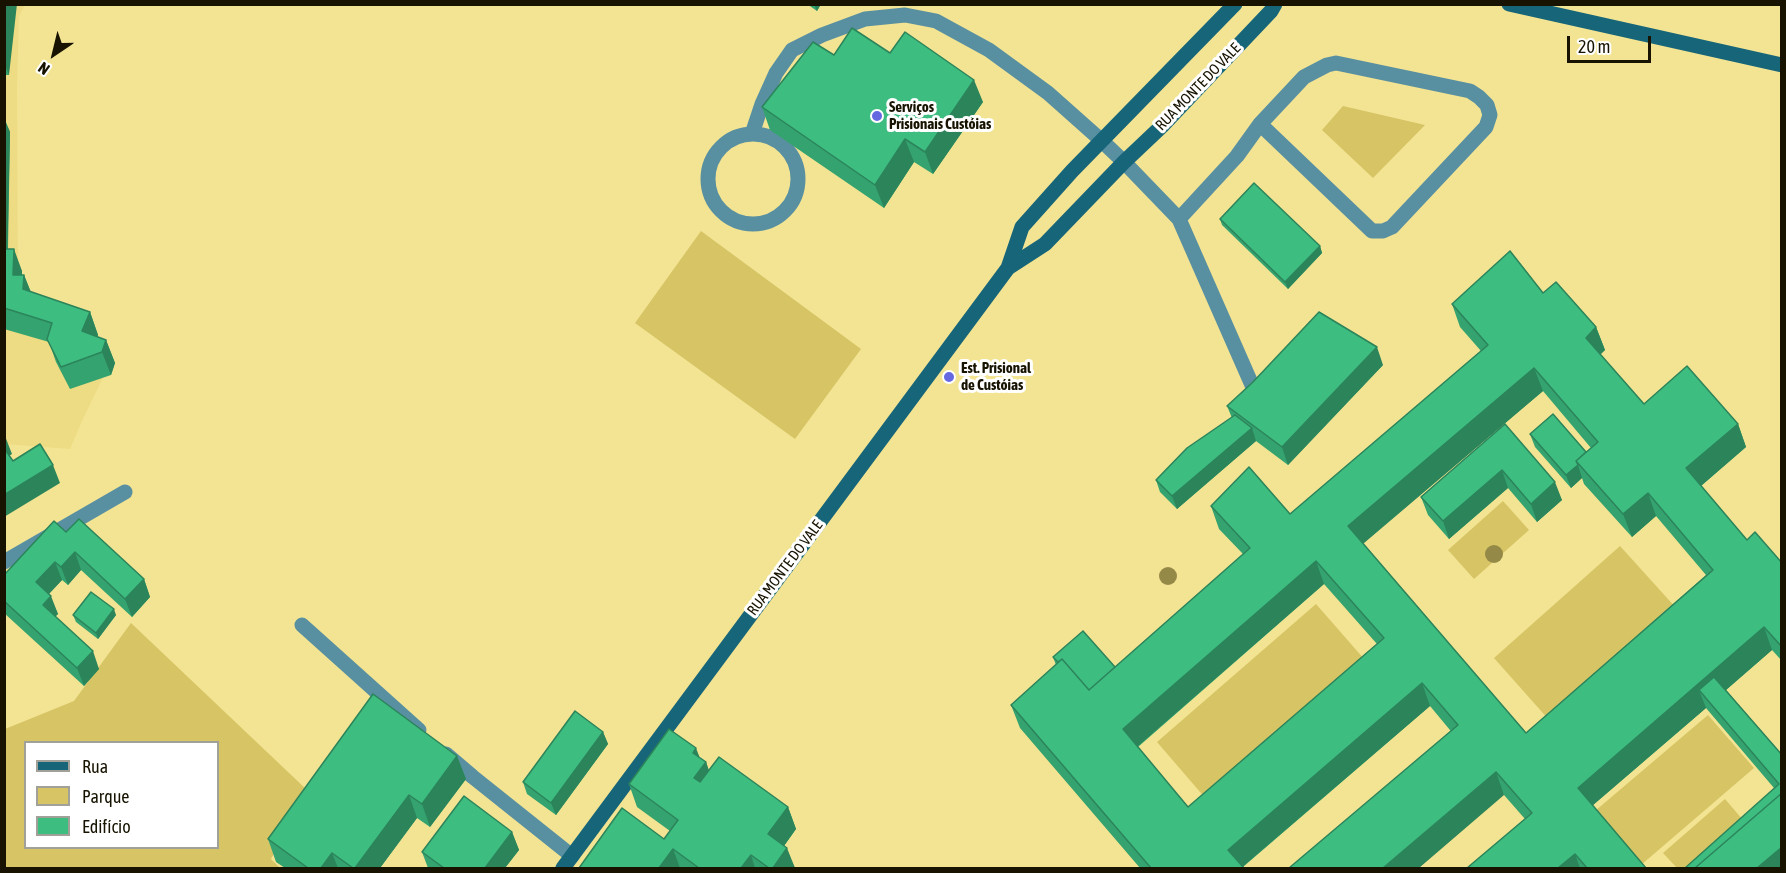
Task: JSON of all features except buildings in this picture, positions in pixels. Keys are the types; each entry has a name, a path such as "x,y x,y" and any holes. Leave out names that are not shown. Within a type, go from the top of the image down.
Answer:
{"street":[{"name":"RUA MONTE DO VALE","path":"562,868 1008,268 1022,227 1235,4"},
{"name":"RUA MONTE DO VALE","path":"1008,268 1045,244 1162,126 1273,8 1289,4"},
{"path":"1509,4 1782,65"},
{"path":"752,134 776,73 792,50 822,34 865,19 905,15 936,21 989,50 1048,93 1124,162 1179,219 1259,400"},
{"path":"1179,219 1237,156 1260,124 1304,77 1327,65 1336,63 1470,91 1487,105 1490,115 1486,127 1392,227 1383,231 1372,231 1260,124"},
{"path":"752,134 767,136 780,143 790,153 797,166 799,181 795,196 788,208 776,218 762,223 747,224 733,219 721,210 713,198 709,184 709,169 715,155 724,144 737,137 752,134"},
{"path":"4,562 125,492"},
{"path":"302,626 473,777 572,856"}],"shaded area":[{"path":"4,5 25,5 19,16 17,86 18,284 108,367 70,449 5,444"}],"green space":[{"path":"1343,106 1425,125 1373,178 1322,130"},
{"path":"701,231 861,349 795,439 635,323"},
{"path":"1503,501 1529,530 1474,579 1448,550"},
{"path":"1620,546 1677,609 1550,721 1494,658"},
{"path":"1316,604 1372,668 1213,807 1157,742"},
{"path":"131,623 307,790 271,859 280,868 5,868 5,729 74,701"},
{"path":"1708,715 1754,768 1641,865 1595,811"},
{"path":"1725,799 1749,827 1700,868 1677,868 1663,853"}],"place":[{"name":"Serviços Prisionais Custóias","path":"877,116"},
{"name":"Est. Prisional de Custóias","path":"949,377"}]}
